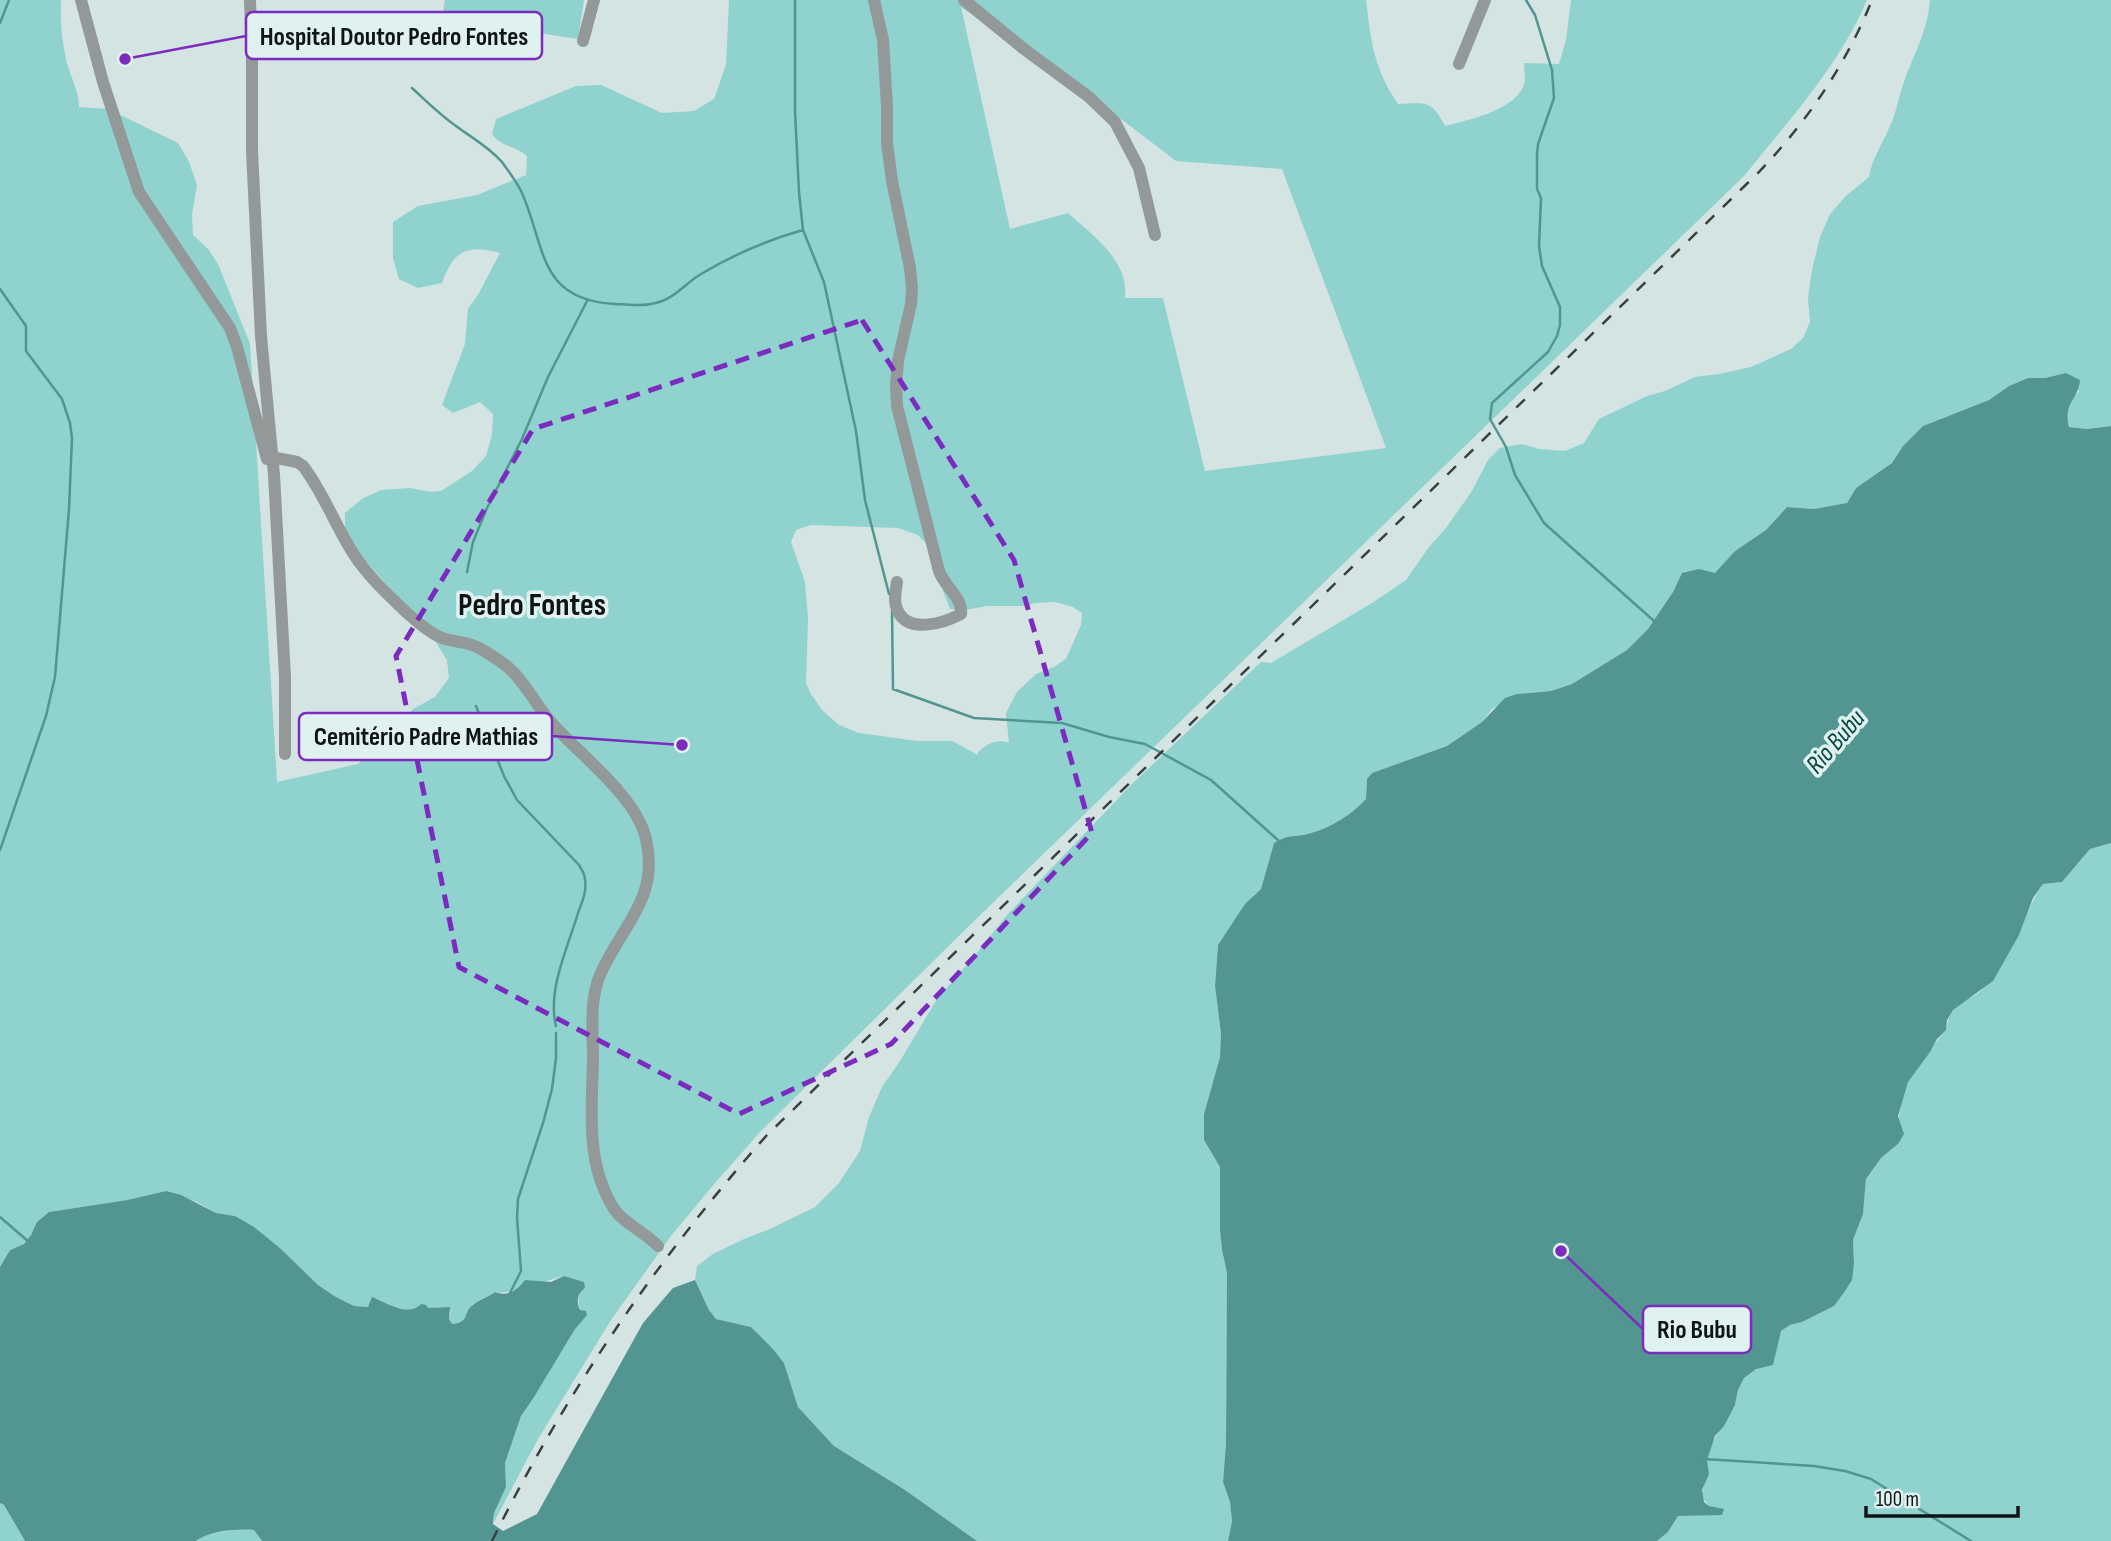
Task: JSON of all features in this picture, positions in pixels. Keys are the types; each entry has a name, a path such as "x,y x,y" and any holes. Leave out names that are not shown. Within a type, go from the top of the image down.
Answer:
{"street":[{"path":"81,0 103,82 139,192 230,328 269,456 274,475 285,677 285,754"},
{"path":"250,0 253,57 252,151 269,456"},
{"path":"583,41 594,0"},
{"path":"874,0 883,40 887,143 892,181 912,288 898,360 898,414 939,571 961,604 961,614 934,624 915,625 906,621 896,606 897,582"},
{"path":"964,0 1089,97 1115,122 1139,168 1155,235"},
{"path":"1459,64 1485,0"},
{"path":"269,456 298,462 303,466 358,561 407,612 440,637 477,646 511,670 550,721 622,794 643,830 648,862 643,899 601,974 596,992 590,1119 593,1153 604,1191 612,1207 621,1218 646,1234 658,1246"}],"highlighted area":[{"path":"862,320 1014,560 1092,833 891,1044 739,1114 459,967 396,656 533,429"}],"shaded area":[{"path":"0,0 61,0 64,47 79,107 108,109 178,143 189,162 197,185 192,214 193,235 208,249 218,264 250,344 277,782 358,764 374,747 397,730 413,709 435,697 449,678 447,660 432,636 358,552 345,528 345,513 362,499 381,490 410,488 441,491 472,471 486,456 492,435 493,414 480,402 453,413 442,405 465,344 468,309 500,253 479,249 463,252 451,263 442,283 418,288 399,279 393,258 393,222 418,206 477,195 526,175 527,156 500,142 492,134 496,119 576,86 601,85 662,113 694,111 714,99 726,65 729,0 1366,0 1375,55 1398,104 1427,104 1436,111 1445,126 1492,112 1514,99 1525,80 1524,63 1559,64 1566,40 1571,0 1867,0 1828,70 1744,176 972,923 761,1131 671,1236 611,1320 538,1439 494,1522 494,1513 506,1487 505,1463 521,1416 578,1324 579,1297 585,1288 583,1282 564,1276 500,1293 494,1292 473,1305 462,1321 452,1324 449,1319 451,1312 444,1307 410,1310 396,1308 376,1298 368,1307 354,1306 318,1285 281,1249 235,1216 216,1213 197,1202 166,1191 49,1212 37,1222 24,1244 10,1250 0,1267","holes":["961,7 1121,119 1176,161 1282,169 1386,448 1205,471 1163,298 1125,298 1125,284 1115,260 1098,240 1068,213 1010,229","811,525 898,528 918,535 933,550 941,586 950,609 1055,602 1073,607 1082,613 1081,625 1066,659 1036,674 1017,692 1006,713 1009,743 992,743 978,752 978,755 952,741 917,741 859,733 839,725 822,710 806,683 808,618 805,582 791,542 796,530"]},
{"path":"445,0 584,0 578,39 442,18"},
{"path":"1930,0 2111,0 2111,426 2087,429 2069,427 2069,408 2079,391 2066,373 2045,378 2028,378 2009,386 1989,400 1923,426 1903,446 1892,463 1856,488 1847,503 1814,509 1787,507 1766,530 1735,551 1715,574 1682,573 1673,592 1648,629 1627,650 1572,684 1551,691 1517,694 1492,709 1482,722 1447,746 1372,773 1367,779 1366,799 1348,815 1319,830 1274,843 1261,889 1218,945 1215,986 1221,1034 1220,1057 1204,1114 1204,1140 1220,1167 1220,1230 1227,1273 1226,1443 1223,1482 1230,1502 1232,1521 1228,1541 977,1541 905,1490 834,1446 798,1407 784,1363 751,1327 716,1319 709,1310 695,1280 697,1266 713,1254 815,1207 839,1183 860,1151 869,1117 882,1087 937,999 1007,915 1132,784 1261,662 1271,663 1406,580 1472,491 1488,460 1500,448 1522,444 1539,449 1565,451 1584,443 1599,419 1647,396 1695,377 1751,367 1791,349 1803,338 1810,322 1808,298 1820,237 1830,214 1869,177 1924,31"},
{"path":"2111,843 2111,1541 1657,1541 1668,1532 1678,1516 1706,1514 1716,1508 1709,1506 1702,1497 1707,1460 1711,1445 1735,1405 1744,1377 1756,1369 1781,1331 1834,1306 1854,1263 1853,1240 1863,1214 1866,1179 1881,1158 1898,1144 1899,1114 1906,1085 1944,1032 1952,1012 1959,1004 1980,991 1993,977 2013,945 2043,884 2062,882 2090,849"},
{"path":"0,1503 4,1505 25,1541 0,1541"},
{"path":"241,1529 254,1530 262,1541 196,1541 203,1535"}],"water":[{"path":"2066,373 2080,380 2077,393 2069,407 2069,427 2087,429 2111,426 2111,843 2090,849 2062,882 2043,884 2033,898 2019,935 1993,981 1953,1010 1947,1020 1946,1030 1908,1082 1898,1116 1904,1134 1866,1179 1863,1214 1853,1240 1852,1280 1834,1306 1781,1331 1773,1365 1756,1369 1744,1378 1735,1405 1724,1426 1715,1436 1707,1460 1709,1474 1702,1490 1704,1502 1709,1506 1724,1509 1722,1515 1678,1516 1668,1532 1657,1541 1228,1541 1232,1521 1230,1502 1223,1482 1226,1443 1227,1273 1220,1230 1220,1167 1204,1140 1204,1114 1220,1057 1221,1034 1215,986 1218,945 1245,904 1261,889 1274,843 1319,830 1341,820 1366,799 1367,779 1372,773 1447,746 1482,722 1505,698 1517,694 1551,691 1572,684 1627,650 1648,629 1673,592 1682,573 1699,569 1715,573 1735,551 1766,530 1787,507 1814,509 1847,503 1856,488 1892,463 1903,446 1923,426 1989,400 2009,386 2028,378 2045,378"},
{"path":"166,1191 181,1195 216,1213 235,1216 254,1227 318,1285 354,1306 368,1307 372,1297 410,1310 421,1304 428,1308 450,1307 449,1319 452,1324 462,1321 470,1308 478,1302 495,1292 512,1292 525,1280 551,1282 564,1276 584,1282 585,1288 579,1295 578,1304 580,1310 586,1311 587,1315 575,1329 521,1416 505,1463 506,1487 494,1513 493,1524 503,1531 537,1514 643,1323 673,1288 695,1280 716,1319 751,1327 772,1348 784,1363 798,1407 834,1446 905,1490 977,1541 262,1541 254,1530 240,1529 216,1533 196,1541 25,1541 4,1505 0,1503 0,1267 10,1250 24,1244 37,1222 49,1212"}],"waterway":[{"path":"0,23 9,0"},
{"path":"795,0 795,111 803,230 824,282 856,431 865,500 889,594"},
{"path":"1526,0 1535,15 1552,70 1554,98 1538,144 1537,189 1541,198 1539,246 1542,266 1560,307 1560,325 1548,352 1492,403 1490,419 1506,447 1515,475 1544,523 1654,621"},
{"path":"412,88 502,162 522,193 549,268 558,282 571,293 590,300 633,305 656,303 672,296 696,277 725,261 763,243 803,230"},
{"path":"0,289 26,326 26,351 62,399 72,438 55,677 46,716 0,850"},
{"path":"467,572 473,542 487,508 587,301"},
{"path":"892,611 893,689 974,718 1062,723 1145,744 1211,780 1279,841"},
{"path":"476,706 504,776 517,800 579,865 584,876 584,896 556,983 556,1026"},
{"path":"510,1293 521,1271 518,1199 552,1089 556,1033"},
{"path":"0,1217 29,1242"},
{"path":"1704,1459 1814,1466 1845,1471 1871,1479 1971,1541"}],"railway":[{"path":"492,1541 550,1432 616,1329 688,1230 767,1135 1758,173 1776,154 1823,92 1850,47 1872,0"}],"place":[{"name":"Hospital Doutor Pedro Fontes","path":"125,59"},
{"name":"Cemitério Padre Mathias","path":"682,745"},
{"name":"Rio Bubu","path":"1561,1251"}],"district":[{"name":"Pedro Fontes","path":"532,605"}]}
